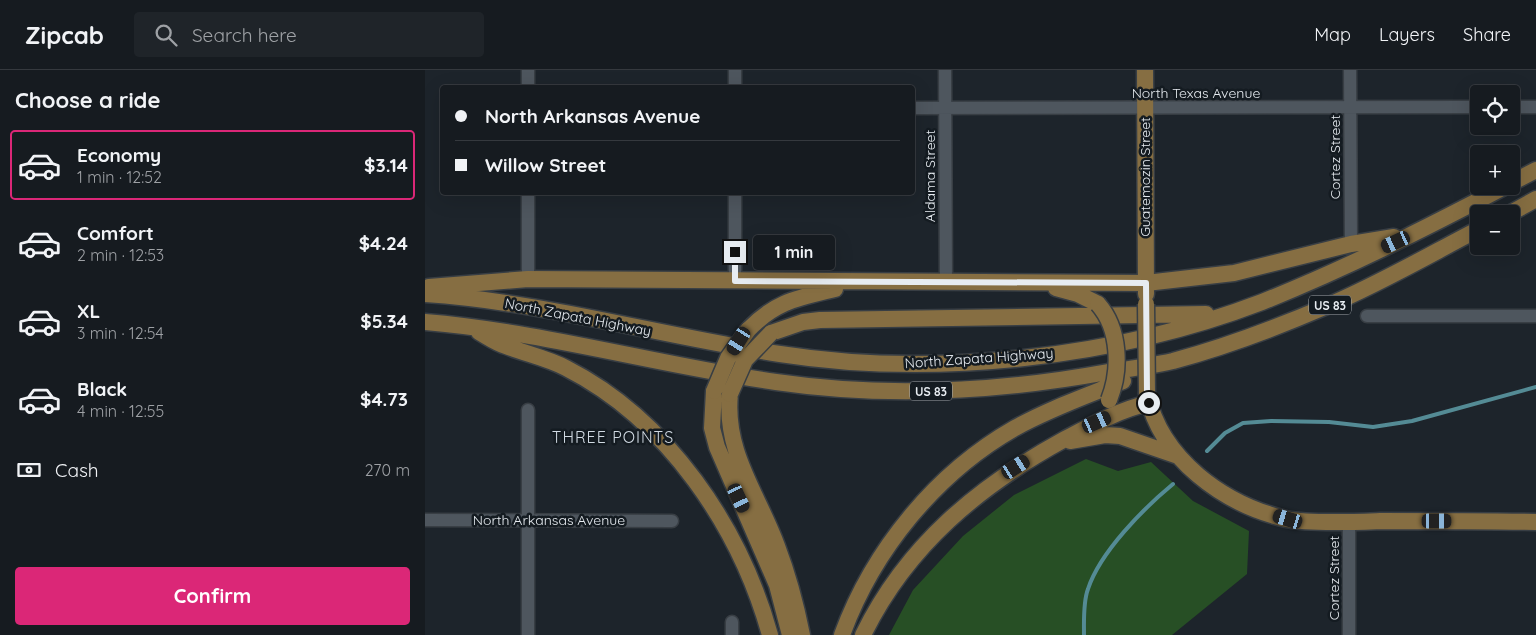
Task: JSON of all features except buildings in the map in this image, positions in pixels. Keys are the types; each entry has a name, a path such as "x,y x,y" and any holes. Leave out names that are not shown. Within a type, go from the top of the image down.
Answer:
{"main road":[{"name":"Guatemozin Street","path":"1145,70 1146,283"},
{"path":"1520,178 1536,170"},
{"name":"North Zapata Highway","path":"425,294 541,308 782,355 893,363 953,362 1051,354 1167,331 1226,314 1309,282 1413,234 1488,195"},
{"path":"1520,208 1536,199"},
{"path":"425,287 528,279 859,283 1146,283 1234,273 1351,244 1413,234"},
{"name":"North Zapata Highway","path":"425,322 468,326 549,338 777,382 898,392 1036,385 1172,361 1243,338 1329,306 1470,235"},
{"path":"790,635 777,585 717,447 713,428 728,358 748,330 763,314 792,299 859,283"},
{"path":"1040,283 1078,294 1098,304 1108,316 1112,326 1116,355 1116,377 1109,400 1104,408 1059,443"},
{"path":"1146,283 1147,398 1158,426 1179,456 1204,480 1245,507 1288,519 1349,522 1536,522"},
{"path":"802,635 793,595 777,545 736,454 722,393 745,360 771,333 803,322 820,320 1226,314"},
{"path":"468,326 505,346 535,355 566,368 603,390 664,444 691,476 725,526 749,574 770,635"},
{"path":"842,635 862,589 912,514 944,482 981,450 1014,429 1058,406 1172,361"},
{"path":"863,635 889,590 942,525 1001,477 1059,443 1147,398"},
{"path":"1059,443 1105,435 1120,436 1179,456"}],"street":[{"path":"528,70 528,85"},
{"path":"735,70 735,85"},
{"name":"Aldama Street","path":"945,70 946,282"},
{"name":"Cortez Street","path":"1350,70 1351,244"},
{"name":"North Texas Avenue","path":"915,108 1470,107"},
{"path":"1520,107 1536,107"},
{"path":"528,195 528,279"},
{"path":"735,195 735,281"},
{"path":"1367,316 1536,316"},
{"path":"528,410 528,635"},
{"name":"North Arkansas Avenue","path":"425,520 672,521"},
{"name":"Cortez Street","path":"1349,522 1349,635"},
{"path":"732,622 732,635"}],"green space":[{"path":"1086,459 1118,471 1151,462 1193,501 1249,531 1247,574 1172,635 889,635 913,590 963,536 1014,495"}],"waterway":[{"path":"1207,451 1225,433 1243,423 1271,421 1329,422 1373,427 1412,421 1536,387"},
{"path":"1084,635 1086,594 1102,560 1149,505 1173,484"}],"district":[{"name":"THREE POINTS","path":"613,437"}],"route":[{"path":"735,252 735,281 1146,283 1147,394 1149,403"}]}
